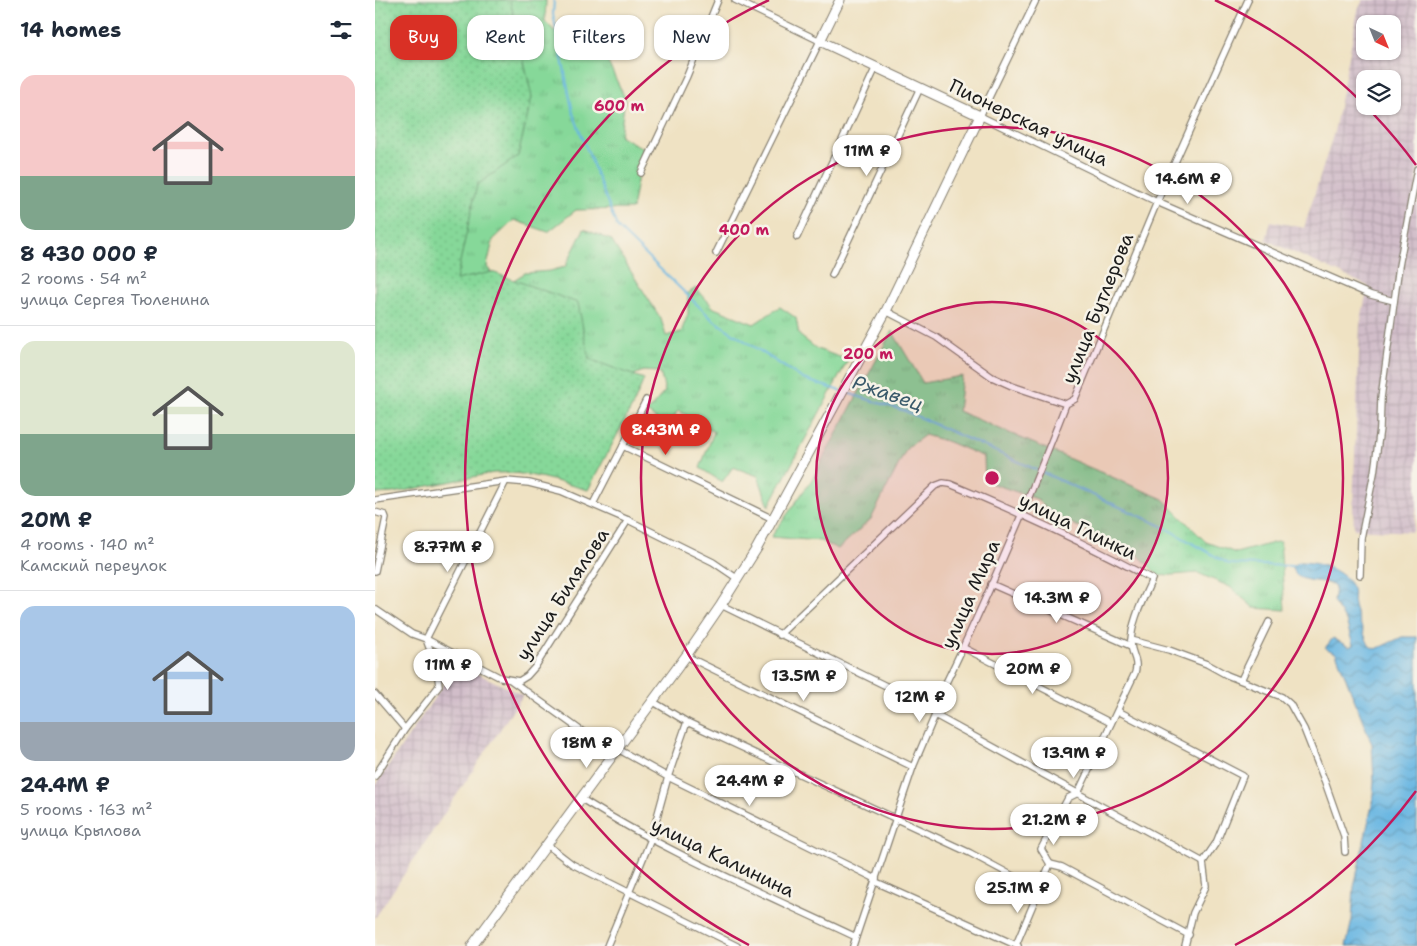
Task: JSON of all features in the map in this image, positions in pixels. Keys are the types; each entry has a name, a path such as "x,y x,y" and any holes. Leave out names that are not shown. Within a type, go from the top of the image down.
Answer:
{"street":[{"path":"641,173 687,76 718,0"},
{"name":"Пионерская улица","path":"735,0 1157,202 1371,295 1394,301"},
{"path":"716,252 840,0"},
{"path":"472,946 686,656 738,579 773,519 886,311 1036,0"},
{"name":"улица Бутлерова","path":"1021,515 1032,492 1066,404 1075,399 1157,202 1248,0"},
{"path":"797,237 876,67"},
{"path":"831,275 920,88"},
{"path":"1360,575 1361,538 1374,473 1380,428 1381,398 1394,301 1417,169"},
{"path":"886,311 935,337 992,377 1012,386 1066,404"},
{"path":"593,504 646,400"},
{"path":"623,446 773,519"},
{"path":"375,500 506,481 529,483 561,491 628,520 713,562 738,579"},
{"path":"375,776 405,729 439,686 437,669 426,639 506,481"},
{"name":"улица Глинки","path":"779,635 935,486 943,483 950,484 1021,515 1088,546 1152,579 1134,624 1131,643"},
{"path":"375,512 385,515 387,518 375,571"},
{"name":"улица Мира","path":"853,946 913,767 934,712 964,648 1021,515"},
{"name":"улица Билялова","path":"515,681 527,676 535,667 628,520"},
{"path":"991,584 1131,643 1169,650 1207,664 1216,670 1282,697 1295,712 1309,741 1338,818 1345,852"},
{"path":"721,605 934,712 1203,862"},
{"path":"375,609 412,634 426,639 501,678 515,681 594,740 876,881 1017,946 1051,864"},
{"path":"1241,680 1269,622"},
{"path":"1131,643 1137,666 1118,711 1078,793 1069,798 1041,850 1044,857 1051,864 1062,867 1189,935"},
{"path":"964,648 1111,723"},
{"path":"686,656 913,767"},
{"path":"375,694 405,729"},
{"path":"652,701 687,722 970,853 1039,890"},
{"path":"1118,711 1243,776 1216,842 1203,862 1206,886 1193,913 1185,946"},
{"path":"607,946 651,839 687,722"},
{"name":"улица Калинина","path":"580,798 615,820 651,839 856,937"},
{"path":"546,844 572,864 737,946"}],"shaded area":[{"path":"1363,0 1417,0 1417,505 1413,532 1354,529 1353,507 1360,325 1368,286 1266,240 1271,221 1304,228 1334,132 1356,20 1356,60 1401,60 1401,15 1357,15"},
{"path":"457,664 523,695 375,918 375,786"}],"green space":[{"path":"375,0 510,0 513,15 467,15 467,60 524,60 532,97 518,156 477,185 456,280 492,272 578,303 589,359 644,379 634,403 588,490 530,475 493,473 393,493 375,494"},
{"path":"486,0 546,0 545,21 554,31 554,60 607,60 625,98 620,136 643,148 632,209 576,210 548,232 514,220 493,240 487,266 494,278 375,293 467,50 467,60 544,60 544,15 480,15"},
{"path":"584,229 611,240 661,319 666,336 681,332 688,314 688,293 696,288 714,308 754,324 780,307 796,318 799,335 817,349 848,360 769,506 758,476 733,467 722,482 700,468 714,432 678,410 668,428 647,412 665,391 660,372 643,371 621,381 587,374 504,286 525,273 550,271 565,267"},
{"path":"892,331 923,383 962,376 958,411 1163,499 1206,542 1236,553 1280,541 1285,610 1254,608 1230,587 1198,573 1159,576 1137,554 1053,515 1037,499 985,481 984,457 949,442 925,435 907,448 871,519 838,549 821,541 771,537 811,481"}],"water":[{"path":"1299,562 1322,565 1344,576 1354,591 1353,603 1356,613 1368,643 1372,647 1376,649 1402,637 1417,637 1417,946 1346,946 1352,920 1354,887 1372,805 1374,781 1372,744 1336,653 1325,648 1333,638 1349,647 1353,645 1346,621 1333,602 1335,587 1324,582 1305,579 1295,574 1292,568"}],"waterway":[{"name":"Ржавец","path":"554,0 553,14 573,113 617,227 713,320 803,379 840,391"},
{"name":"Ржавец","path":"844,392 905,411 1160,525 1229,564 1293,566"}]}
